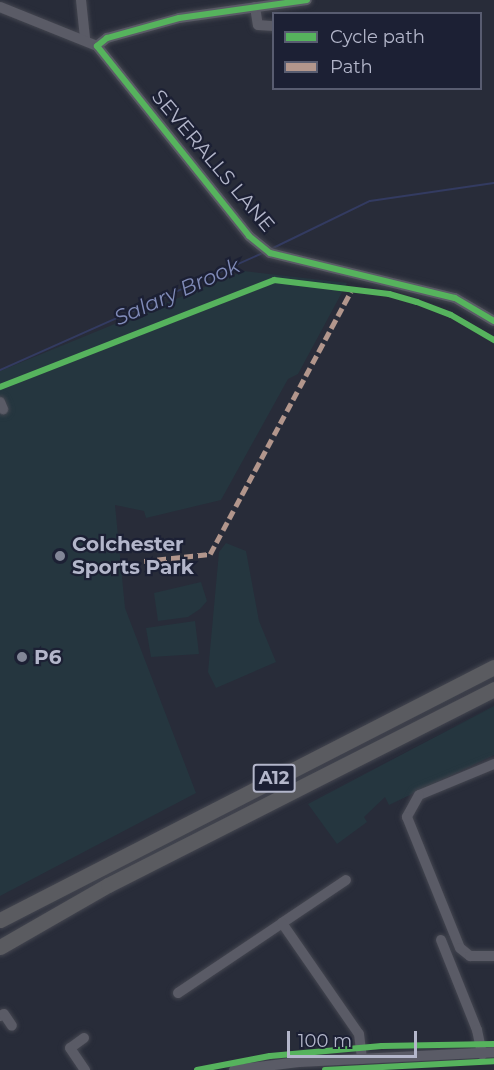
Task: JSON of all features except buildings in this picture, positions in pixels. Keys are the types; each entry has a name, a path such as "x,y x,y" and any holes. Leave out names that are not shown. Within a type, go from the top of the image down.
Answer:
{"highway":[{"name":"A12","path":"0,920 494,667"},
{"name":"A12","path":"0,946 108,885 494,689"},
{"name":"A12","path":"0,956 108,885"},
{"name":"A12","path":"0,926 56,892"}],"street":[{"path":"81,0 85,39"},
{"path":"0,7 85,39 97,46 107,38 179,18 307,0"},
{"path":"255,7 258,25 272,26"},
{"name":"SEVERALLS LANE","path":"97,46 249,236 270,253 455,298 494,321"},
{"path":"494,764 419,795 407,817 460,948 470,956 494,956"},
{"path":"178,993 346,880"},
{"path":"282,923 359,1034 362,1059"},
{"path":"234,1070 362,1059 488,1053 441,940"},
{"path":"0,1016 4,1014 12,1026"},
{"path":"84,1038 70,1048 85,1070"}],"shaded area":[{"name":"Colchester Sports Park","path":"244,271 347,283 298,374 288,379 221,500 146,518 144,511 115,505 125,608 196,793 0,896 0,371"},
{"path":"226,543 246,551 259,621 276,662 216,688 208,672 219,552"},
{"path":"201,582 207,601 200,609 188,617 158,621 154,593"},
{"path":"195,621 199,654 151,657 146,628"},
{"path":"494,706 494,755 389,805 385,797 364,817 367,822 337,844 308,804"}],"waterway":[{"name":"Salary Brook","path":"271,249 370,201 494,183"},
{"name":"Salary Brook","path":"0,370 263,253"}],"marked path":[{"path":"144,561 210,554 351,291"}],"cycle path":[{"path":"307,0 179,18 107,38 97,46 249,236 270,253 455,298 494,321"},
{"path":"0,387 274,280 389,294 451,315 494,340"},
{"path":"197,1070 270,1056 382,1046 494,1044"},
{"path":"325,1070 494,1061"}],"place":[{"name":"Colchester Sports Park","path":"60,556"},
{"name":"P6","path":"22,657"}]}
